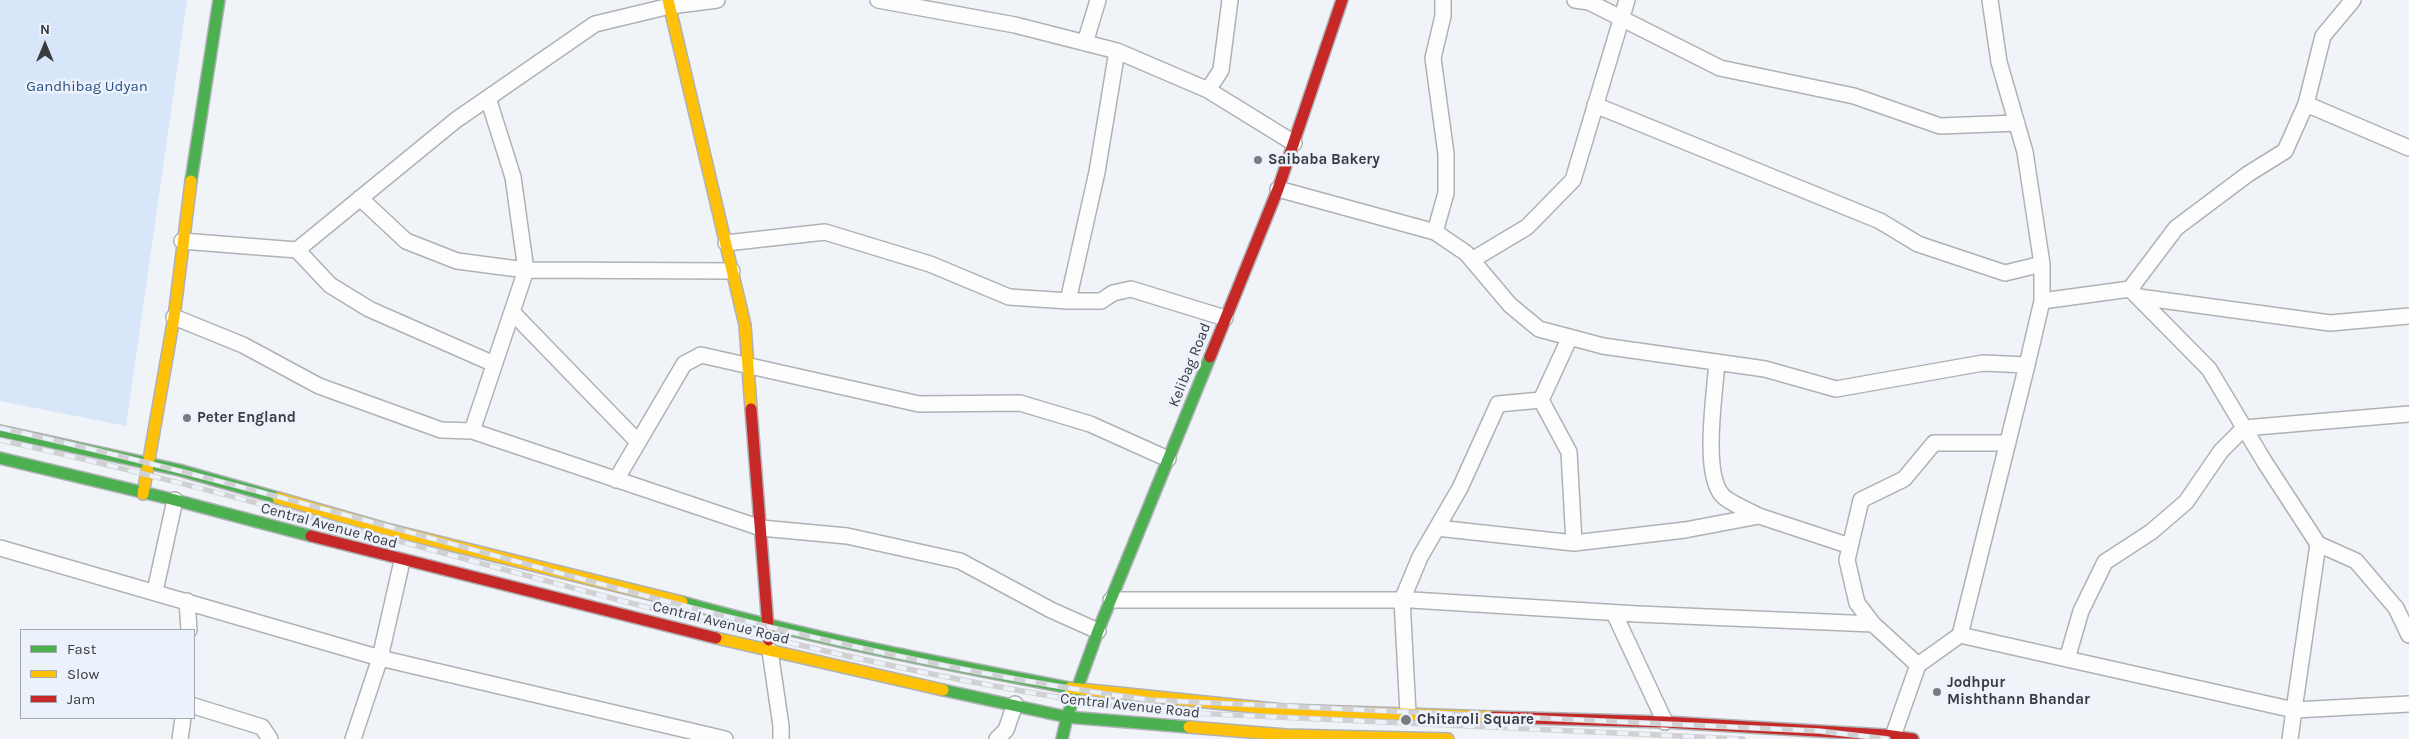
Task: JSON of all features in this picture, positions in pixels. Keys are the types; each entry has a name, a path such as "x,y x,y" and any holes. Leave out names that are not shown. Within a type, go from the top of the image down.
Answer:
{"main road":[{"path":"144,494 147,462 174,317 182,241 219,0"},
{"name":"Kelibag Road","path":"1062,739 1076,689 1110,600 1278,189 1342,0"},
{"path":"669,3 745,325 770,651"},
{"path":"0,431 179,470 386,529 634,589 768,626 918,659 1076,689 1283,710 1665,722 1913,739"},
{"name":"Central Avenue Road","path":"0,458 175,500 402,561 770,651 1067,717 1286,737 1448,739"},
{"path":"175,500 179,470"}],"street":[{"path":"297,250 456,120 595,24 669,3 717,0"},
{"path":"878,0 1015,25 1117,51 1208,90 1294,143"},
{"path":"1085,43 1098,0"},
{"path":"1208,90 1221,70 1230,0"},
{"path":"1435,232 1446,192 1446,154 1433,58 1443,16 1443,0"},
{"path":"1575,0 1589,2 1720,68 1854,96 1940,126 2017,124"},
{"path":"1472,260 1527,227 1573,180 1626,0"},
{"path":"1892,737 1918,665 1960,635 2042,301 2042,264 2025,152 1999,62 1990,0"},
{"path":"2134,293 2176,228 2248,174 2285,151 2306,104 2323,36 2353,0"},
{"path":"1068,301 1097,172 1117,51"},
{"path":"472,431 526,270 513,177 488,98"},
{"path":"1595,104 1880,221 1918,244 2005,273 2042,264"},
{"path":"2306,104 2409,148"},
{"path":"1278,189 1435,232 1466,253 1510,305 1539,328 1603,346 1765,369 1836,389 1983,363 2027,365"},
{"path":"360,198 406,240 457,261 526,270 732,271"},
{"path":"726,243 825,232 930,264 1009,297 1101,301 1114,293 1131,289 1225,318"},
{"path":"182,241 297,250 330,285 369,309 494,364"},
{"path":"2134,293 2209,369 2318,544 2356,561 2396,608 2409,635"},
{"path":"2042,301 2134,293 2330,323 2409,316"},
{"path":"512,312 638,442"},
{"path":"174,317 243,345 319,386 441,430 472,431 761,528 847,536 960,561 1051,610 1098,631"},
{"path":"1541,400 1570,337"},
{"path":"616,480 684,364 700,356 919,404 1020,403 1090,424 1168,459"},
{"path":"1717,362 1711,455 1712,476 1722,496 1759,516 1850,546"},
{"path":"1408,713 1402,600 1420,557 1460,488 1498,404 1541,400"},
{"path":"1541,400 1569,452 1574,543"},
{"path":"2067,659 2081,611 2105,562 2152,532 2186,502 2221,451 2244,428 2409,414"},
{"path":"1918,665 1873,624 1857,603 1847,560 1861,500 1904,479 1934,443 2008,443"},
{"path":"155,592 175,500"},
{"path":"1437,528 1574,543 1685,530 1759,516"},
{"path":"2290,739 2318,544"},
{"path":"0,548 380,658 725,739"},
{"path":"353,739 380,658 402,561"},
{"path":"1110,600 1402,600 1614,613 1873,624"},
{"path":"187,601 189,629"},
{"path":"1614,613 1665,722"},
{"path":"1960,635 2294,710 2409,704"},
{"path":"770,651 781,726 781,739"},
{"path":"997,739 1006,730 1015,704"},
{"path":"195,706 262,727 270,739"},
{"path":"180,739 183,719"}],"green space":[{"name":"Gandhibag Udyan","path":"0,0 187,0 126,426 0,401"}],"railway":[{"path":"0,428 144,462 287,499 717,614 860,648 1005,677 1151,700 1819,731 1888,739"},
{"path":"0,440 144,474 716,625 859,659 1004,688 1150,711 1743,739"}],"traffic: fast":[{"path":"191,181 219,0"},
{"path":"1062,739 1067,717 1098,631 1210,357"},
{"path":"0,431 179,470 278,498"},
{"path":"0,458 175,500 311,536"},
{"path":"682,602 827,638 1070,688"},
{"path":"943,690 1067,717 1189,727"}],"traffic: slow":[{"path":"668,0 745,325 751,409"},
{"path":"143,494 174,317 191,181"},
{"path":"278,498 386,529 682,602"},
{"path":"716,638 943,690"},
{"path":"1070,688 1283,710 1493,717"},
{"path":"1189,727 1286,735 1448,739"}],"traffic: jam":[{"path":"1210,357 1278,189 1342,0"},
{"path":"751,409 769,640"},
{"path":"311,536 716,638"},
{"path":"1493,717 1665,722 1885,735 1913,739"}],"place":[{"name":"Saibaba Bakery","path":"1258,160"},
{"name":"Peter England","path":"187,418"},
{"name":"Jodhpur Mishthann Bhandar","path":"1937,692"},
{"name":"Chitaroli Square","path":"1406,720"}]}
